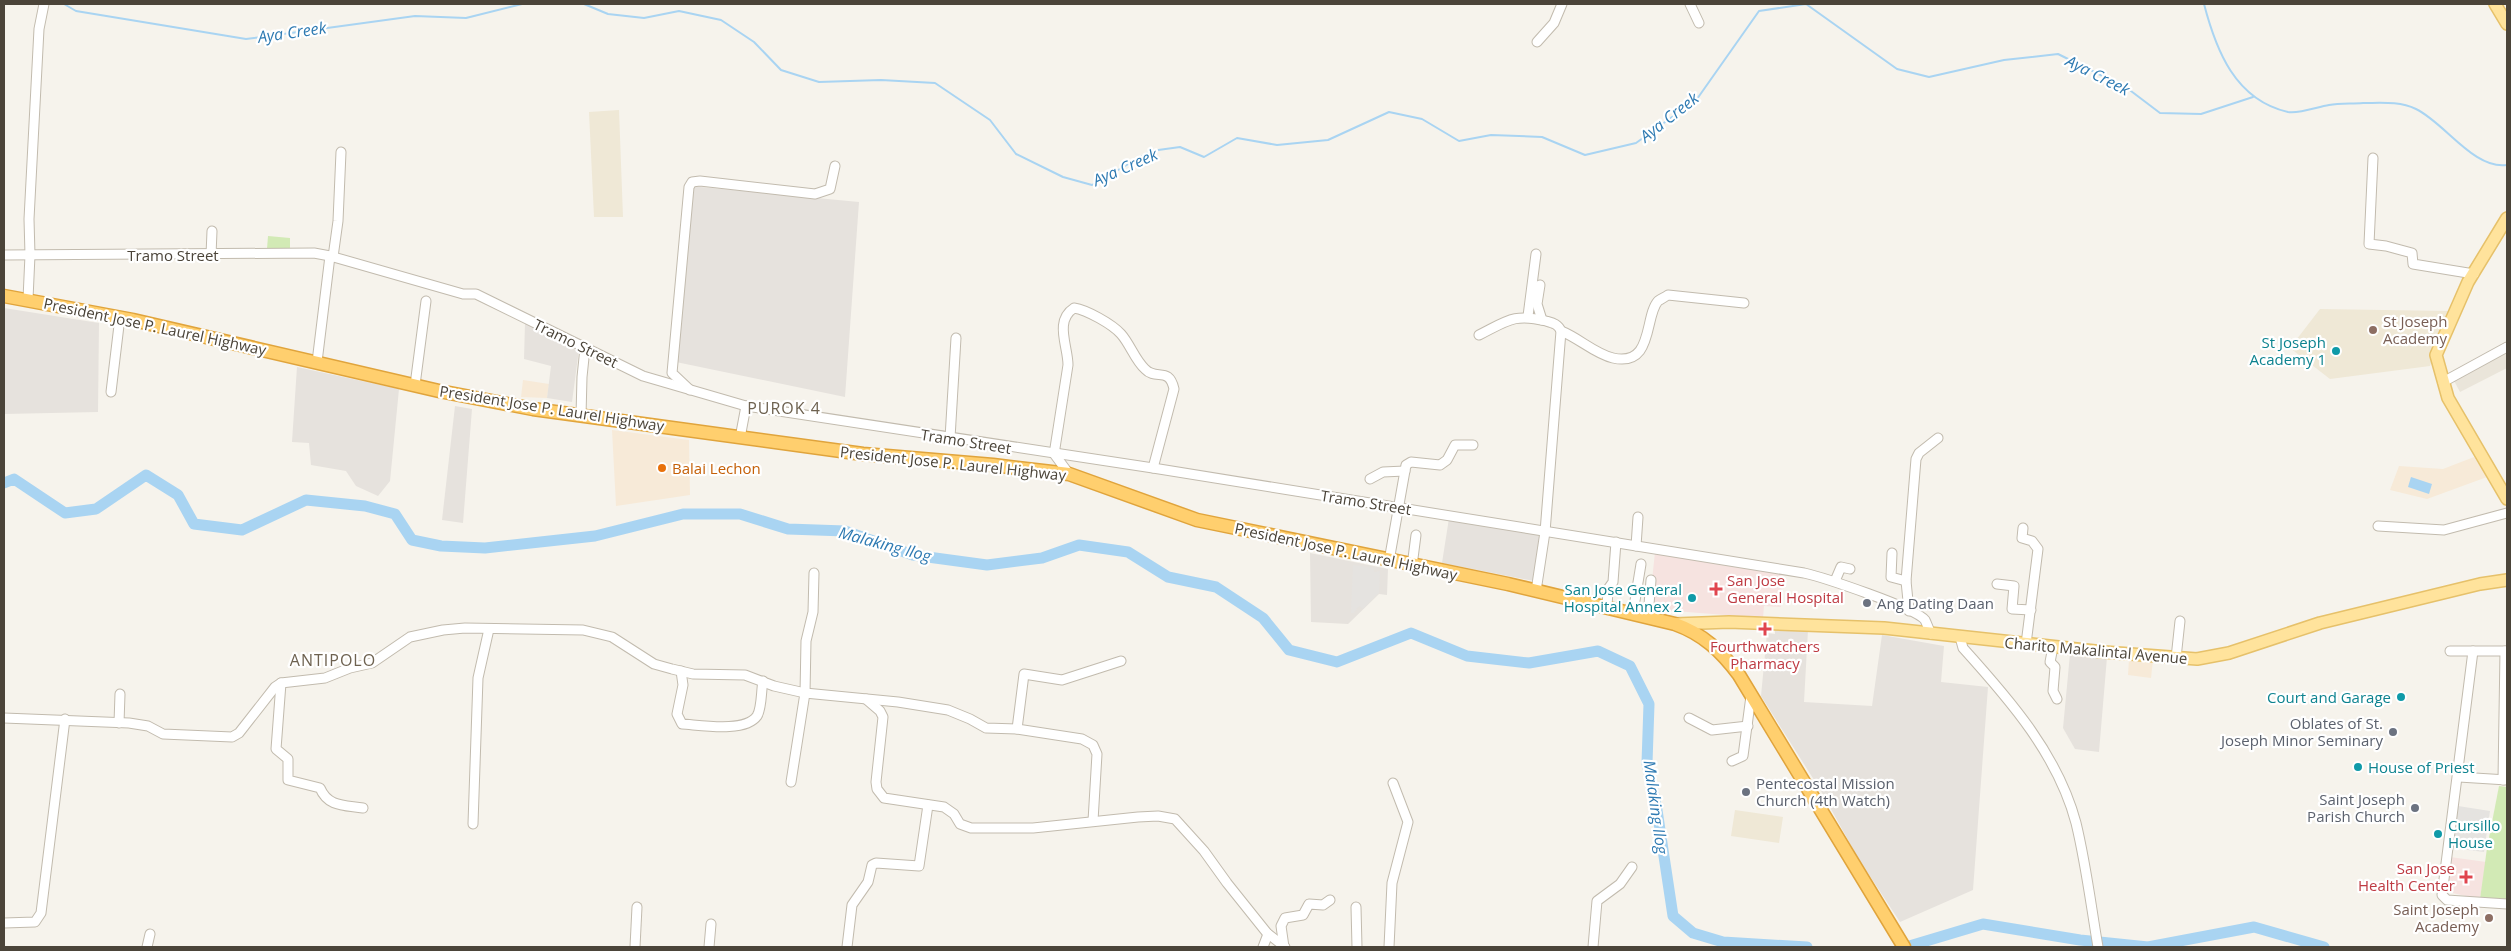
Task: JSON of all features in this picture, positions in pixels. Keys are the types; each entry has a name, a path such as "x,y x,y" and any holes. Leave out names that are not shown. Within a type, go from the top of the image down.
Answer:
{"highway":[{"name":"President Jose P. Laurel Highway","path":"4,296 120,317 475,398 581,416 863,454 992,465 1069,474 1185,517 1536,591 1676,624 1697,633 1711,643 1729,662 1752,696 1904,947"}],"main road":[{"path":"2495,4 2506,21"},
{"path":"2507,218 2468,282 2450,319 2436,355 2448,398 2466,432 2507,499"},
{"name":"Charito Makalintal Avenue","path":"1676,624 1729,622 1824,624 1884,628 2053,647 2198,659 2218,656 2320,623 2480,584 2507,580"}],"street":[{"path":"28,299 29,218 39,29 44,4"},
{"path":"1537,42 1554,24 1562,4"},
{"path":"1690,4 1699,23"},
{"path":"317,362 338,221 341,152"},
{"path":"2373,158 2369,244 2386,246 2412,253 2413,264 2474,274"},
{"path":"692,392 672,374 689,187 692,182 700,181 815,194 830,189 835,166"},
{"path":"211,255 212,231"},
{"name":"Tramo Street","path":"4,255 314,253 463,294 476,294 643,376 692,392 746,406 1055,455 1153,468 1804,573 1835,581 1909,610 1925,620 1931,634"},
{"path":"1528,316 1536,254"},
{"path":"1540,285 1537,304 1542,320"},
{"path":"1479,334 1513,317 1528,316 1555,323 1561,331 1573,335 1605,355 1625,358 1636,354 1645,345 1653,310 1658,301 1668,295 1744,303"},
{"path":"415,385 426,301"},
{"path":"1069,474 1055,455 1068,365 1068,355 1062,338 1063,329 1070,311 1074,308 1084,309 1120,333 1145,369 1168,376 1172,381 1174,389 1153,468"},
{"path":"111,392 120,317"},
{"path":"1536,591 1545,532 1561,331"},
{"path":"950,438 956,338"},
{"path":"2443,382 2507,347"},
{"path":"581,416 582,369 586,348"},
{"path":"740,438 746,406"},
{"path":"1909,610 1906,581 1916,459 1919,453 1938,438"},
{"path":"1389,561 1406,465 1411,462 1443,464 1455,445 1473,445"},
{"path":"1370,479 1383,472 1405,471"},
{"path":"2378,526 2444,530 2507,513"},
{"path":"1636,546 1638,517"},
{"path":"2023,528 2022,538 2032,541 2038,549 2026,644"},
{"path":"1412,566 1416,535"},
{"path":"1607,608 1609,588 1613,582 1616,542"},
{"path":"1892,553 1891,578 1906,581"},
{"path":"1634,613 1641,564"},
{"path":"1835,581 1841,567 1850,569"},
{"path":"791,782 806,693 806,641 812,612 814,572"},
{"path":"1648,617 1651,580"},
{"path":"1997,584 2014,586 2012,609 2031,610"},
{"path":"2176,658 2180,622"},
{"path":"4,718 65,719 119,723 148,726 163,734 232,737 239,733 275,687 281,683 325,678 350,668 372,663 401,642 420,634 465,628 582,630 612,637 654,664 681,672 745,675 806,693 898,702 948,710 986,728 1017,729 1082,738 1093,745 1097,754 1093,821"},
{"path":"473,824 478,678 489,629"},
{"path":"1960,637 1963,648 2029,726 2054,768 2075,822 2098,947"},
{"path":"2053,647 2050,662 2055,667 2053,691 2057,699"},
{"path":"2450,651 2505,651 2505,780 2459,777"},
{"path":"2473,651 2444,898 2507,904"},
{"path":"1017,729 1024,674 1062,680 1121,661"},
{"path":"681,672 683,685 677,714 682,724 734,726 752,721 759,712 762,681"},
{"path":"281,683 276,749 288,759 288,780 320,788 325,799 330,802 363,808"},
{"path":"119,723 120,694"},
{"path":"1732,761 1742,758 1752,696"},
{"path":"866,699 880,711 883,718 876,782 880,795 888,800 950,810 960,824 971,828 1033,828 1158,816 1175,820 1204,851 1226,883 1268,934 1284,947"},
{"path":"1689,718 1712,730 1748,726"},
{"path":"4,923 35,922 41,913 65,719"},
{"path":"1389,947 1392,883 1408,822 1393,783"},
{"path":"847,947 852,905 868,882 872,865 876,863 919,866 928,805"},
{"path":"1593,947 1597,901 1620,884 1632,867"},
{"path":"1284,947 1284,936 1281,926 1285,918 1303,915 1308,905 1323,904 1330,900"},
{"path":"635,947 636,907"},
{"path":"1356,907 1357,947"},
{"path":"709,947 711,924"},
{"path":"147,947 150,934"},
{"path":"1263,947 1268,934"}],"shaded area":[{"path":"619,110 623,217 594,217 589,112"},
{"path":"690,186 859,202 845,397 676,362"},
{"path":"4,308 99,323 98,412 4,414"},
{"name":"St Joseph Academy","path":"2320,309 2448,311 2430,366 2330,379 2290,348"},
{"path":"525,323 579,349 572,402 547,398 551,366 524,359"},
{"path":"2507,343 2507,368 2460,392 2451,375"},
{"path":"297,367 399,389 390,481 378,496 356,486 346,471 311,465 309,443 292,442"},
{"path":"523,380 549,384 547,398 521,397"},
{"path":"455,406 472,409 463,523 442,520"},
{"name":"Balai Lechon","path":"612,430 689,440 690,495 616,506"},
{"path":"2474,457 2487,477 2427,499 2390,490 2399,466 2443,469"},
{"path":"1449,518 1540,533 1534,581 1442,563"},
{"name":"San Jose General Hospital","path":"1655,552 1782,571 1781,607 1764,606 1763,618 1649,609"},
{"path":"1310,553 1388,569 1387,595 1379,594 1348,624 1311,622"},
{"path":"1353,565 1374,568 1374,572 1380,571 1379,593 1363,609 1359,606 1354,613 1351,613"},
{"path":"1775,628 1808,630 1804,702 1872,706 1882,635 1944,646 1941,682 1988,687 1973,890 1900,922 1858,858 1821,791 1761,696 1767,633 1775,634"},
{"path":"2070,654 2107,657 2099,752 2075,749 2063,728"},
{"path":"2129,659 2153,660 2151,678 2128,675"},
{"path":"2458,806 2490,811 2484,852 2451,848"},
{"path":"1735,810 1783,817 1779,843 1731,836"},
{"name":"San Jose Health Center","path":"2450,857 2486,862 2480,899 2448,892"}],"green space":[{"path":"268,236 290,238 290,250 267,249"},
{"path":"2499,786 2507,787 2507,900 2480,899 2487,848"}],"water":[{"path":"2411,477 2432,484 2429,494 2408,487"}],"waterway":[{"name":"Aya Creek","path":"64,4 76,11 246,39 415,16 466,18 522,4"},
{"name":"Aya Creek","path":"584,4 608,14 644,18 679,11 721,20 754,42 781,70 819,82 881,80 935,83 990,120 1016,154 1063,177 1092,185 1151,151 1180,147 1204,157 1237,138 1277,145 1328,140 1389,112 1422,119 1459,141 1491,135 1542,137 1585,155 1636,143 1697,99 1759,11 1806,4 1897,69 1929,77 2004,60 2058,54 2127,88 2160,113 2201,114 2253,97"},
{"path":"2204,4 2215,39 2231,71 2241,85 2254,97 2270,106 2288,112 2337,104 2383,103 2410,106 2438,124 2471,153 2495,165 2507,165"},
{"name":"Malaking Ilog","path":"4,483 14,479 65,513 96,509 146,475 178,495 194,524 242,530 306,500 365,506 395,514 412,540 441,546 485,548 595,536 683,514 740,514 788,529 845,531 913,555 987,565 1042,558 1079,545 1128,552 1168,577 1216,587 1263,618 1289,650 1337,662 1411,633 1467,656 1529,663 1598,651 1630,666 1649,704 1647,763 1657,810 1673,916 1693,933 1723,942 1807,947"},
{"name":"Malaking Ilog","path":"1906,947 1983,924 2080,940 2148,947 2254,927 2324,947"}],"place":[{"name":"St Joseph Academy","path":"2373,330"},
{"name":"St Joseph Academy 1","path":"2336,351"},
{"name":"Balai Lechon","path":"662,468"},
{"name":"San Jose General Hospital","path":"1716,589"},
{"name":"San Jose General Hospital Annex 2","path":"1692,598"},
{"name":"Ang Dating Daan","path":"1867,603"},
{"name":"Fourthwatchers Pharmacy","path":"1765,629"},
{"name":"Court and Garage","path":"2401,697"},
{"name":"Oblates of St. Joseph Minor Seminary","path":"2393,732"},
{"name":"House of Priest","path":"2358,767"},
{"name":"Pentecostal Mission Church (4th Watch)","path":"1746,792"},
{"name":"Saint Joseph Parish Church","path":"2415,808"},
{"name":"Cursillo House","path":"2438,834"},
{"name":"San Jose Health Center","path":"2466,877"},
{"name":"Saint Joseph Academy","path":"2489,918"}],"district":[{"name":"PUROK 4","path":"784,408"},
{"name":"ANTIPOLO","path":"333,660"}]}
